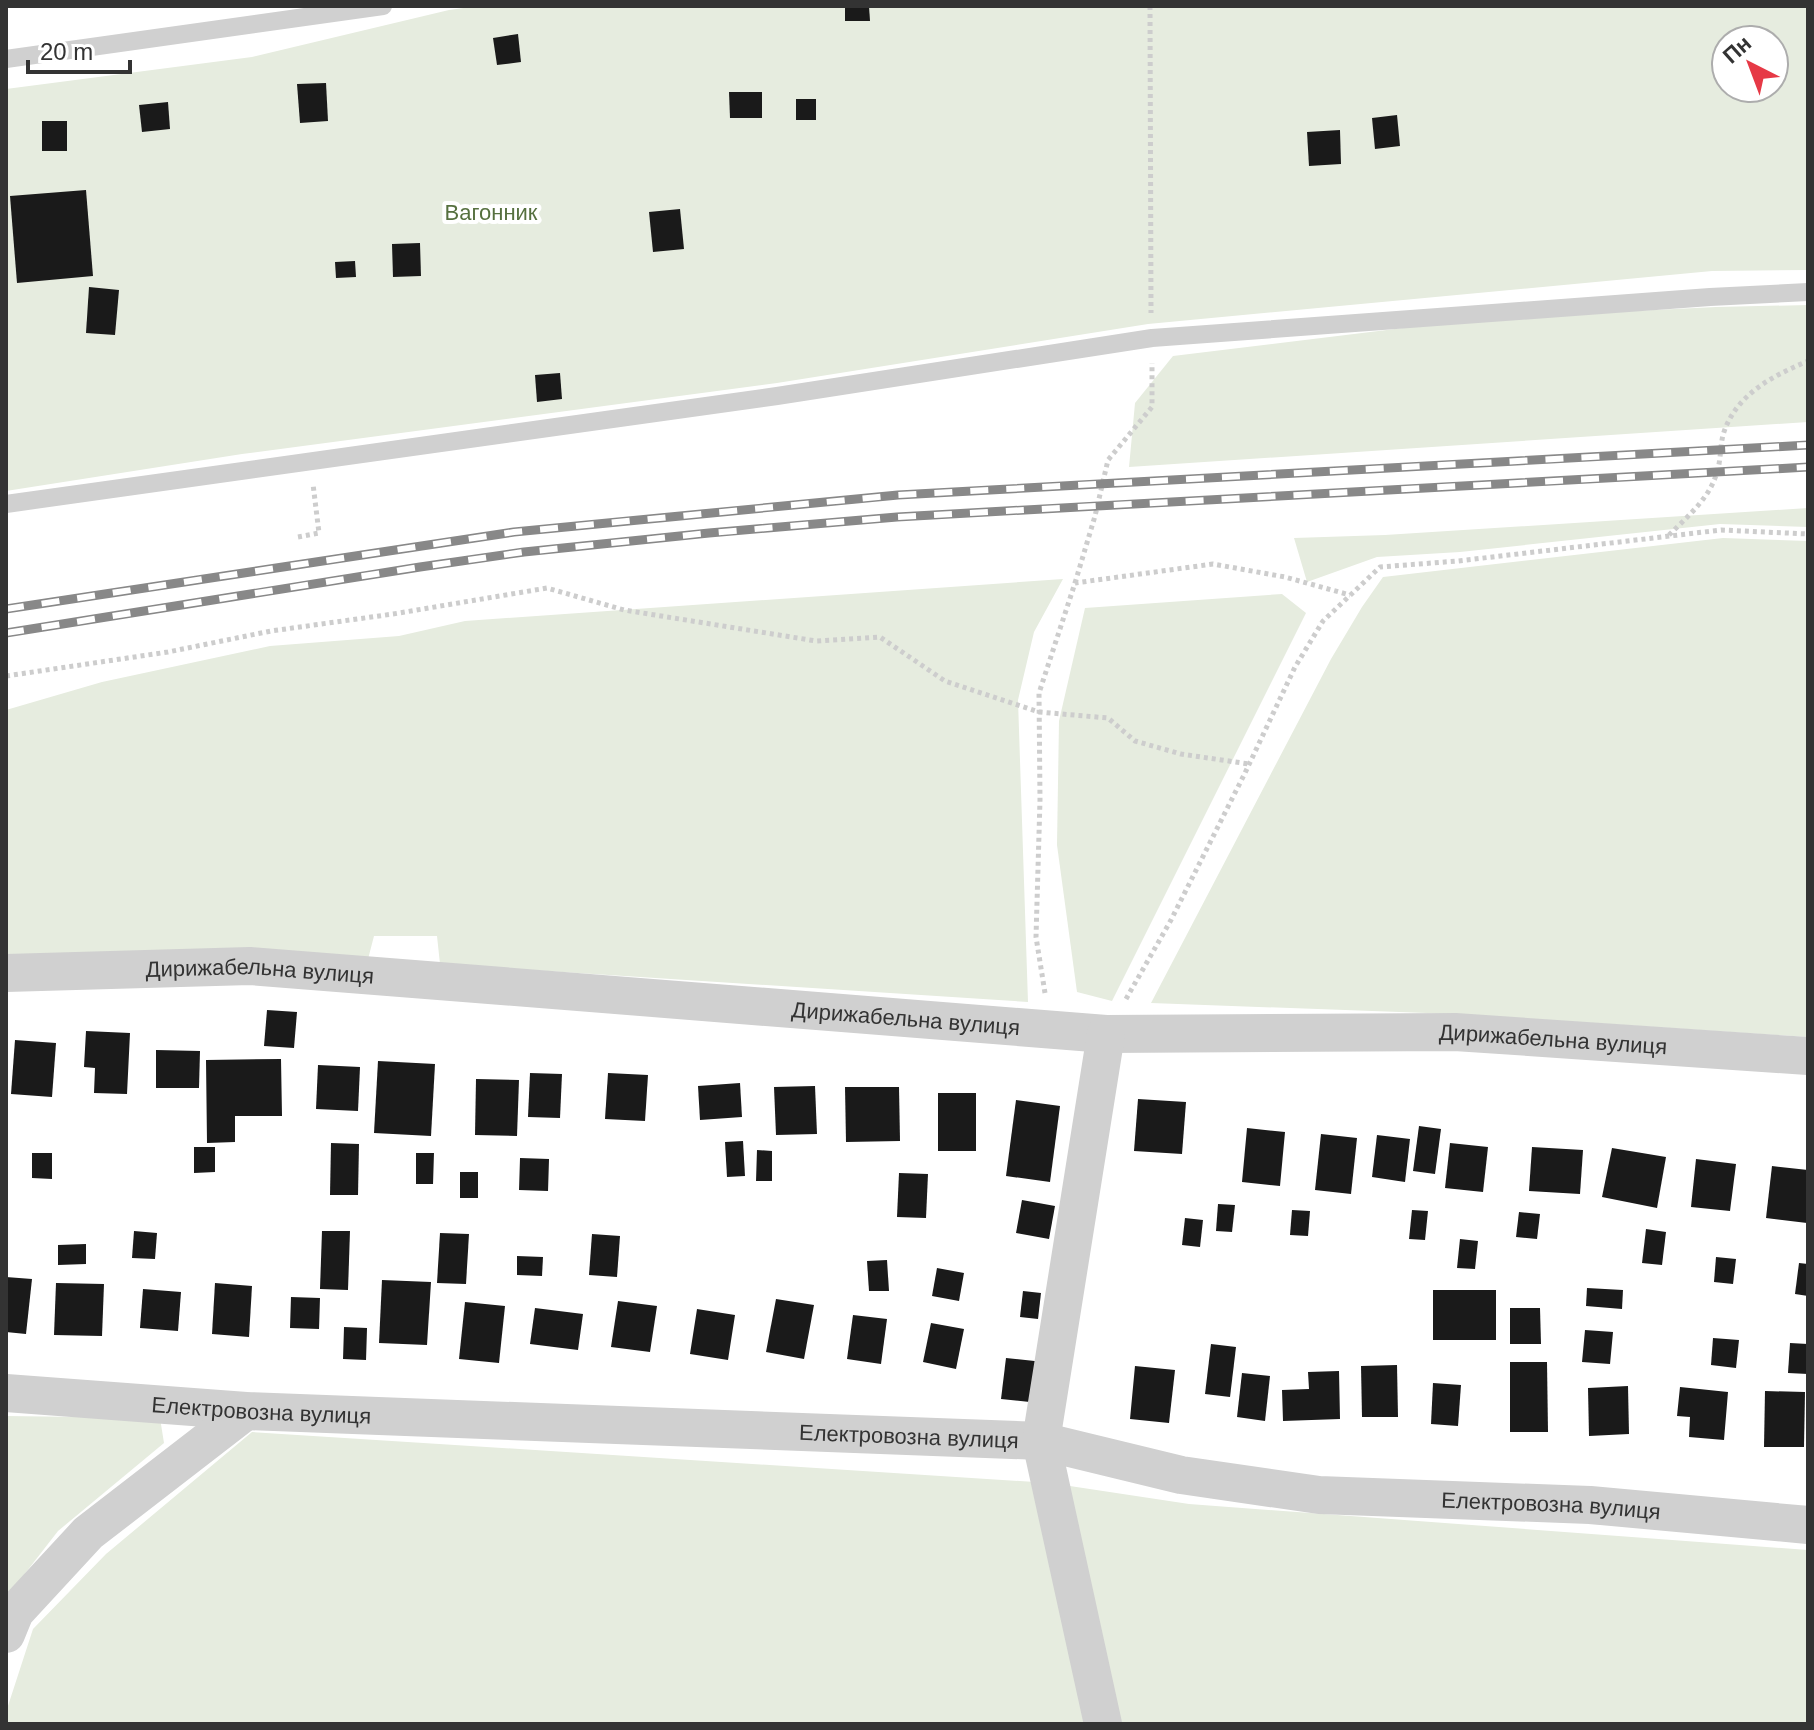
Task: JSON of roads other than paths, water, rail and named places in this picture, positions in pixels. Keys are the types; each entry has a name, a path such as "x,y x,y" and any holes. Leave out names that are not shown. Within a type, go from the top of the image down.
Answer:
{"street":[{"name":"Дирижабельна вулиця","path":"6,973 250,966 1106,1034 1455,1032 1808,1056"},
{"path":"1103,1724 1041,1441 1106,1034"},
{"name":"Електровозна вулиця","path":"6,1393 246,1411 1041,1441 1181,1475 1319,1495 1590,1505 1808,1525"},
{"path":"6,1634 15,1612 88,1533 246,1411"}],"lane":[{"path":"6,59 383,6"},
{"path":"6,504 777,396 1152,338 1808,292"}],"railway":[{"path":"6,609 514,532 898,495 1808,445"},
{"path":"6,633 524,552 709,533 897,517 1808,467"}],"park label":[{"name":"Вагонник","path":"491,212"}]}
